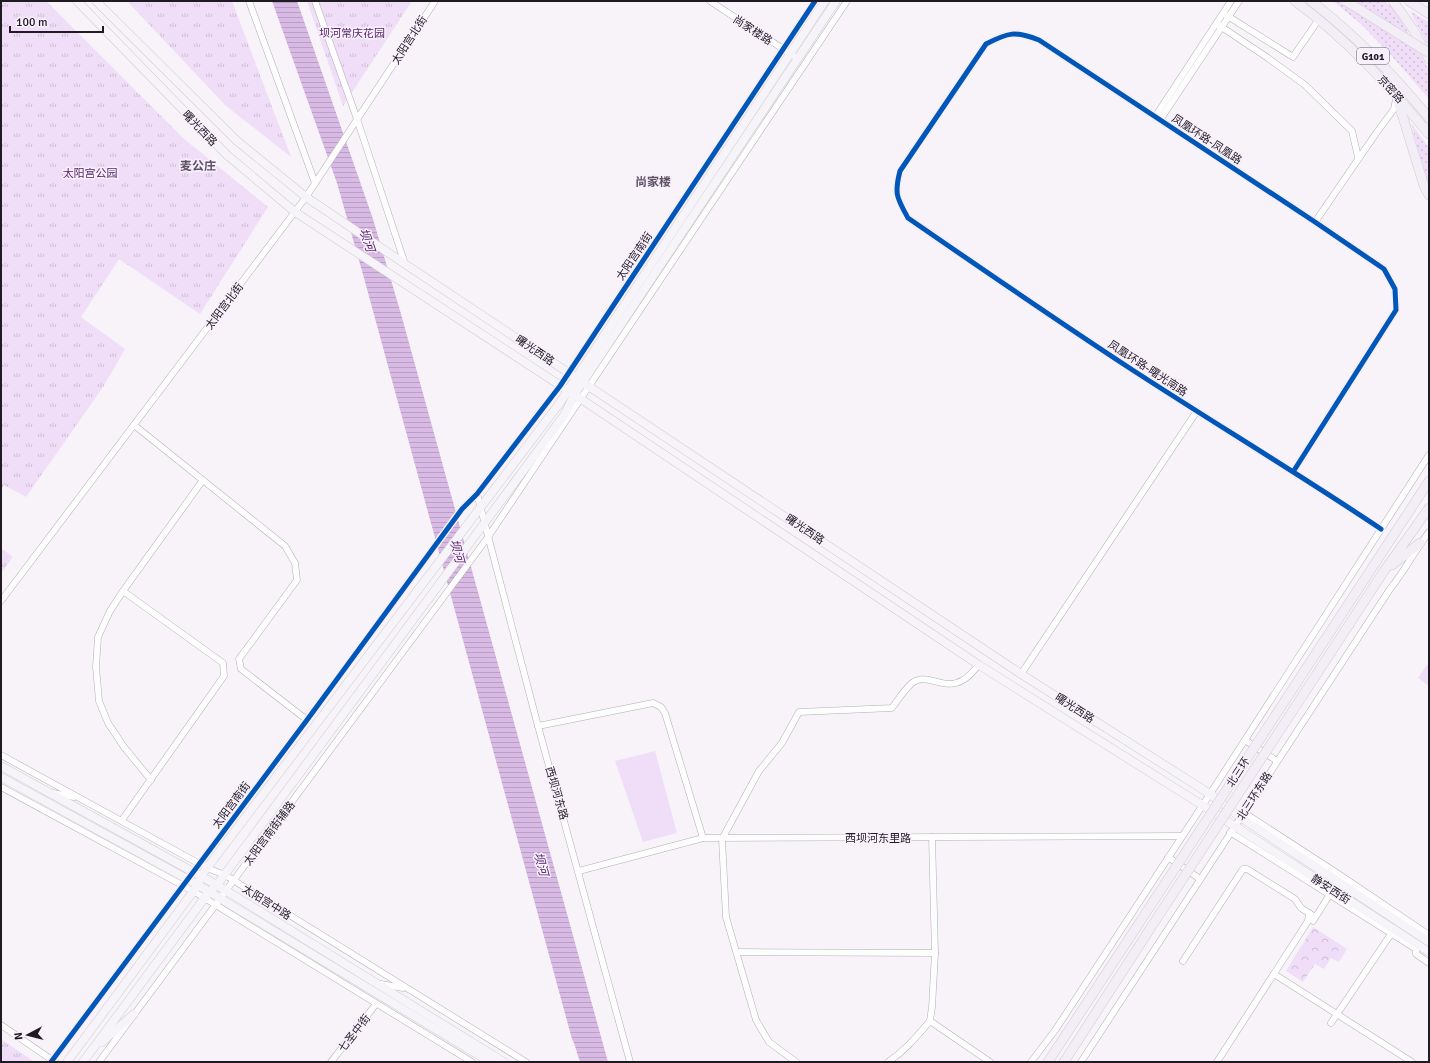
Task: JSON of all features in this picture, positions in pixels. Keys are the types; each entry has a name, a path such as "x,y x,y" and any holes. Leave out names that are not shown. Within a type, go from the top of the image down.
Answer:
{"highway":[{"name":"京密路","path":"1295,1 1319,19 1366,62 1429,134"},
{"name":"京密路","path":"1311,1 1372,55 1402,86 1429,118"},
{"path":"1346,1 1429,53"},
{"path":"1393,1 1413,29 1429,59"},
{"path":"1409,1 1429,14"},
{"path":"1397,96 1424,186 1429,195"},
{"name":"北三环","path":"1048,1062 1429,481"},
{"name":"北三环","path":"1064,1062 1384,571 1429,508"},
{"path":"1384,571 1420,543"},
{"path":"1040,1062 1060,1043"},
{"path":"1069,1062 1074,1045"}],"main road":[{"name":"曙光西路","path":"77,1 226,155 295,212 574,395 978,664 1202,805 1232,829"},
{"name":"曙光西路","path":"96,1 237,141 306,196 403,263 1021,674 1242,814"},
{"name":"太阳宫南街","path":"203,899 217,885 278,805 565,414 574,395 579,379 825,1"},
{"name":"太阳宫南街","path":"790,54 836,1"},
{"name":"太阳宫南街","path":"67,1062 195,888 201,876 480,507 559,404 574,395"},
{"name":"太阳宫中路","path":"1,766 217,885 504,1062"},
{"name":"太阳宫中路","path":"1,777 185,883 209,892 490,1062"},
{"name":"静安西街","path":"1242,814 1350,890 1429,942"},
{"name":"静安西街","path":"1232,829 1393,932 1429,952"},
{"path":"83,1062 203,899"},
{"path":"91,1052 134,1014"}],"street":[{"path":"249,1 316,182"},
{"path":"315,1 357,119 403,263"},
{"name":"太阳宫北街","path":"1,601 295,212 435,1"},
{"name":"尚家楼路","path":"710,1 790,54"},
{"name":"太阳宫南街","path":"579,379 790,54 815,1"},
{"name":"太阳宫南街","path":"53,1061 459,514 560,386 579,379 847,1"},
{"path":"1158,118 1220,25 1231,1"},
{"path":"1226,14 1239,1"},
{"path":"1226,14 1293,57 1319,19"},
{"path":"1220,25 1305,85 1352,131 1358,158"},
{"name":"凤凰环路-凤凰路","path":"908,218 899,202 897,194 896,187 900,171 986,44 1003,35 1022,34 1039,40 1158,118 1315,222 1384,270 1395,289 1396,310 1292,472"},
{"path":"1315,222 1358,158 1394,110 1397,96"},
{"name":"凤凰环路-曙光南路","path":"908,218 1130,368 1292,472 1329,494 1381,529"},
{"name":"太阳宫南街","path":"472,560 488,537 574,395"},
{"path":"1021,674 1197,411"},
{"path":"134,425 285,546 295,563 297,580 239,660 240,669 307,720"},
{"path":"1031,1062 1056,1030 1429,454"},
{"path":"151,780 124,747 108,723 99,700 96,667 98,637 110,611 123,591 203,480"},
{"name":"西坝河东路","path":"476,494 630,1062"},
{"name":"北三环东路","path":"1081,1062 1276,761 1420,543 1429,532"},
{"name":"太阳宫南街辅路","path":"99,1062 472,560"},
{"path":"122,820 224,676 223,663 123,591"},
{"path":"791,1061 769,1042 756,1020 726,917 722,839 759,771 782,743 799,712 892,708 912,682 924,678 945,684 956,683 964,680 978,664"},
{"path":"538,726 654,703 661,707 665,713 703,838"},
{"path":"1245,740 1276,761"},
{"name":"太阳宫中路","path":"1,755 122,820 199,864 224,875 526,1062"},
{"name":"太阳宫中路","path":"1,787 185,883"},
{"path":"50,792 79,798"},
{"path":"39,798 64,821"},
{"path":"1242,814 1337,873 1429,935"},
{"name":"西坝河东里路","path":"579,871 703,838 1182,836"},
{"path":"888,1062 898,1056 914,1041 930,1021 935,953 932,837"},
{"path":"1168,857 1200,879"},
{"path":"1183,961 1243,869 1247,869 1295,900 1301,908 1309,913 1314,919 1331,892"},
{"path":"1337,873 1350,890"},
{"name":"太阳宫中路","path":"195,888 203,899 472,1062"},
{"path":"1218,1062 1308,921 1309,913"},
{"path":"1331,1023 1393,932 1416,949 1416,954 1429,962"},
{"path":"319,948 326,938"},
{"path":"737,952 935,953"},
{"path":"1274,974 1336,1014 1402,1060 1412,1062"},
{"path":"377,984 407,988"},
{"path":"365,986 395,1015"},
{"name":"七圣中街","path":"332,1062 376,1004"},
{"path":"930,1021 990,1062"},
{"path":"1,1025 53,1061"}],"green space":[{"name":"太阳宫公园","path":"1,1 46,1 183,138 268,207 200,314 119,259 81,317 125,349 103,387 26,497 4,485 1,490"},
{"path":"127,1 232,1 291,157 225,105"},
{"name":"坝河常庆花园","path":"307,1 412,1 343,106"},
{"path":"1333,1 1384,1 1396,11 1429,70 1429,99 1390,54 1361,24"},
{"path":"1410,11 1429,22 1429,47"},
{"path":"1411,123 1429,148 1429,189 1428,186"},
{"path":"1,548 13,557 1,573"},
{"path":"1429,662 1429,686 1418,678"},
{"path":"655,751 677,833 643,842 615,761"},
{"path":"1313,927 1347,949 1339,962 1331,958 1324,969 1315,964 1303,982 1286,971"},
{"path":"1,1039 33,1061 33,1062 1,1062"}],"water":[{"name":"坝河","path":"272,1 297,1 373,219 401,314 608,1062 580,1062 572,1039 337,183"}],"cycle path":[{"path":"51,1062 307,720 462,509 477,494 560,386 815,1"},
{"path":"1293,472 1396,310 1395,289 1384,269 1039,40 1024,35 1012,34 986,44 900,171 897,191 901,205 908,218 1131,369 1288,468 1319,488 1381,529"}],"district":[{"name":"麦公庄","path":"198,166"},
{"name":"尚家楼","path":"653,182"}]}
